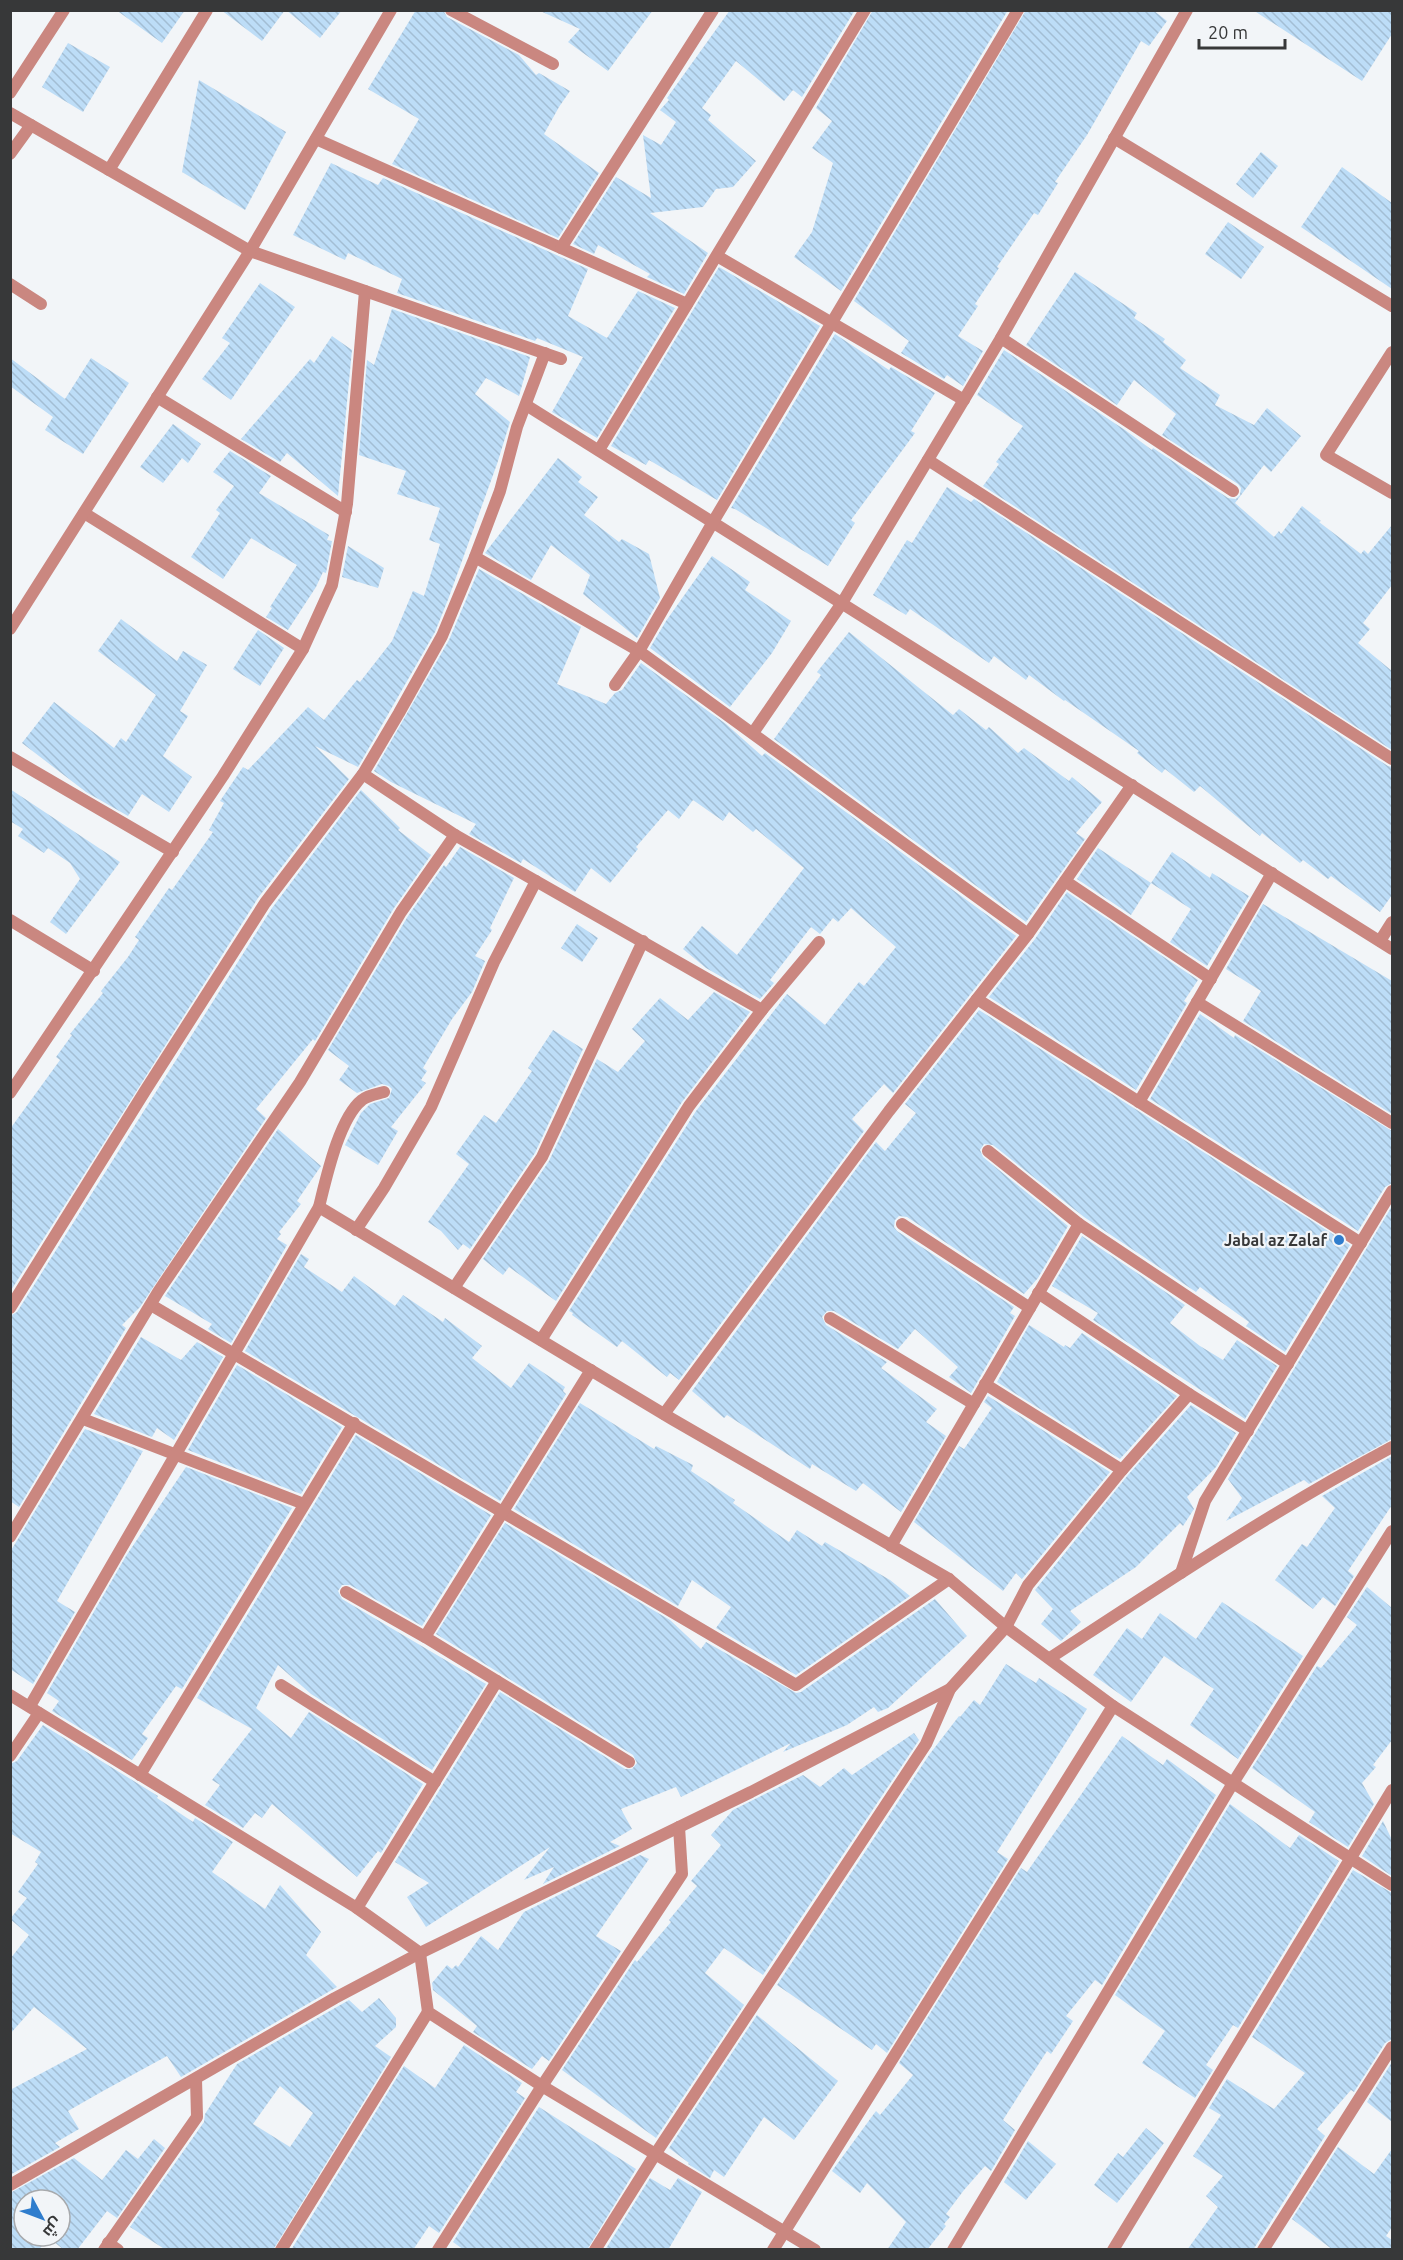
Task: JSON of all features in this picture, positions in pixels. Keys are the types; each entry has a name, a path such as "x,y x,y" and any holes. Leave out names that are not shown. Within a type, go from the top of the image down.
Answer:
{"street":[{"path":"10,93 64,10"},
{"path":"109,170 207,10"},
{"path":"12,622 250,251 391,10"},
{"path":"451,10 553,64"},
{"path":"561,248 713,10"},
{"path":"599,450 865,10"},
{"path":"615,685 639,651 713,522 1018,10"},
{"path":"753,734 842,603 964,400 1186,10"},
{"path":"10,113 250,251 561,358"},
{"path":"10,154 31,125"},
{"path":"1114,138 1392,306"},
{"path":"316,139 687,304"},
{"path":"717,256 964,400"},
{"path":"10,284 42,304"},
{"path":"10,1093 94,971 303,649 332,585 346,512 365,291"},
{"path":"1001,338 1233,491"},
{"path":"1392,352 1326,454 1392,493"},
{"path":"10,1308 265,903 363,774 442,636 500,491 526,405 545,353"},
{"path":"157,397 346,512"},
{"path":"526,405 1392,949"},
{"path":"928,460 1392,759"},
{"path":"84,513 303,649"},
{"path":"475,557 639,651 1028,934"},
{"path":"10,757 172,852"},
{"path":"363,774 455,835 762,1010"},
{"path":"664,1414 889,1111 1028,934 1132,785"},
{"path":"10,1537 150,1305 300,1082 401,912 455,835"},
{"path":"1139,1102 1272,873"},
{"path":"356,1230 384,1188 431,1107 494,962 536,881"},
{"path":"1065,881 1211,979"},
{"path":"10,920 94,971"},
{"path":"1380,941 1392,922"},
{"path":"454,1288 542,1157 643,941"},
{"path":"542,1340 689,1106 762,1010 819,942"},
{"path":"977,999 1361,1243"},
{"path":"1197,1002 1392,1123"},
{"path":"10,1756 176,1455 319,1207 337,1140 362,1099 384,1092"},
{"path":"988,1151 1079,1224 1288,1364"},
{"path":"1181,1573 1205,1501 1392,1191"},
{"path":"319,1207 664,1414 949,1580 1006,1627 1113,1706 1392,1885"},
{"path":"902,1224 1030,1308"},
{"path":"891,1546 1079,1224"},
{"path":"1038,1293 1248,1431"},
{"path":"150,1305 796,1685 949,1580"},
{"path":"830,1318 974,1404"},
{"path":"425,1637 591,1370"},
{"path":"985,1384 1122,1470"},
{"path":"595,2250 656,2153 926,1744 950,1689 1006,1627 1028,1585 1122,1470 1189,1394"},
{"path":"83,1419 304,1504"},
{"path":"140,1775 354,1423"},
{"path":"1050,1658 1181,1573 1342,1474 1392,1447"},
{"path":"954,2250 1233,1783 1392,1531"},
{"path":"346,1592 425,1637 629,1762"},
{"path":"357,1908 497,1681"},
{"path":"281,1685 435,1782"},
{"path":"10,2185 335,1998 420,1953 751,1792 950,1689"},
{"path":"10,1695 357,1908 420,1953 428,2012 281,2250"},
{"path":"773,2250 1113,1706"},
{"path":"1113,2250 1392,1790"},
{"path":"438,2250 542,2086 682,1874 679,1827"},
{"path":"428,2012 542,2086 815,2250"},
{"path":"1263,2250 1392,2047"},
{"path":"110,2247 197,2117 196,2079"}],"building":[{"path":"116,10 185,10 162,43"},
{"path":"221,10 285,10 262,41"},
{"path":"286,10 342,10 320,38"},
{"path":"416,10 443,10 447,17 519,55 536,75 539,73 570,91 544,134 599,173 558,238 392,164 419,119 368,89"},
{"path":"538,10 653,10 608,71 568,42 580,29"},
{"path":"730,10 855,10 802,97 793,90 784,101 736,61 702,108 711,115 708,120 756,161 733,187 716,189 703,207 650,213 708,253 684,294 647,277 650,274 598,245 594,254 573,244 616,177 651,198 643,135 661,145 676,122 660,110"},
{"path":"873,10 1008,10 841,291 794,257 812,232 833,163 812,148 832,121 816,108"},
{"path":"1026,10 1153,10 1167,21 1149,46 1141,41 1087,135 1055,182 1058,183 1038,215 1034,213 975,304 978,306 958,336 983,351 963,386 947,375 944,379 901,353 909,341 854,301"},
{"path":"1253,10 1392,10 1392,34 1362,81"},
{"path":"68,43 110,67 83,112 42,87"},
{"path":"199,80 286,132 245,210 182,172"},
{"path":"1261,152 1278,166 1253,198 1236,184"},
{"path":"331,163 378,185 383,178 588,269 568,316 607,338 638,291 675,308 597,438 552,412 583,357 537,338 535,341 397,293 402,279 348,253 345,260 293,235"},
{"path":"1342,167 1392,203 1392,289 1301,227"},
{"path":"1228,222 1264,247 1241,279 1205,254"},
{"path":"719,267 820,326 717,500 649,460 646,465 611,446"},
{"path":"1075,272 1137,313 1134,318 1165,339 1163,342 1186,360 1180,368 1220,395 1215,405 1254,425 1267,408 1301,436 1271,472 1264,465 1235,503 1274,537 1279,531 1281,534 1302,506 1361,554 1364,550 1368,554 1392,525 1392,585 1363,623 1370,629 1358,643 1392,671 1392,750 983,486 999,464 996,462 1023,426 977,395 1004,350 1152,450 1153,448 1228,498 1236,499 1240,495 1241,488 1238,484 1162,435 1176,414 1134,380 1117,405 1026,345"},
{"path":"260,283 295,307 231,400 202,379 230,343 222,338"},
{"path":"392,309 530,357 519,396 486,378 475,394 510,422 449,597 435,632 358,767 315,746 349,779 258,898 10,1292 10,1129 60,1060 56,1057 72,1035 70,1034 128,957 139,940 135,937 169,888 172,890 213,832 209,830 224,803 220,801 243,767 248,770 308,707 324,720 357,680 360,682 392,641 413,591 424,596 440,544 429,540 440,508 397,494 406,471 359,455 367,360 374,365"},
{"path":"835,334 889,370 891,367 935,393 911,431 915,433 851,520 855,523 828,566 731,508"},
{"path":"332,336 352,350 338,496 287,453 280,462 241,439 310,359 314,363"},
{"path":"10,358 65,399 91,358 129,383 83,454 45,430 53,417 10,386"},
{"path":"173,424 201,444 188,463 182,458 163,483 140,467"},
{"path":"230,451 271,476 259,493 329,535 327,540 332,541 326,573 323,572 288,630 266,617 297,565 251,538 223,579 191,557 220,513 216,510 234,486 213,472"},
{"path":"558,458 582,477 578,482 598,497 584,515 619,542 622,539 649,554 660,598 637,638 583,594 590,575 551,545 531,580 485,553"},
{"path":"947,487 971,502 974,499 1392,767 1392,895 1380,912 1331,876 1328,879 1303,860 1300,863 1262,833 1260,836 1200,786 1194,792 1165,769 1162,773 1137,753 1139,751 1029,675 1026,680 994,656 989,663 910,609 906,615 873,595 907,540 912,543"},
{"path":"348,546 384,568 378,588 342,577"},
{"path":"712,556 750,582 745,590 791,621 772,653 730,707 650,648 666,621"},
{"path":"479,569 581,627 557,684 606,704 615,693 622,690 641,663 726,724 762,756 765,753 1016,936 893,1093 884,1084 852,1119 864,1131 679,1380 670,1373 667,1377 622,1341 617,1347 569,1311 696,1111 787,994 825,1025 859,982 864,986 896,947 851,908 838,922 833,918 820,934 811,927 770,980 774,983 760,999 706,968 683,949 702,926 737,955 804,868 756,829 753,832 729,812 723,821 693,800 679,819 668,810 636,847 638,849 610,883 591,868 575,892 523,859 521,863 469,834 476,824 391,782 374,771 449,640"},
{"path":"121,619 177,661 183,651 207,665 180,711 188,716 163,756 192,777 169,812 142,794 128,816 86,792 22,743 54,702 114,748 121,738 126,742 156,695 98,651"},
{"path":"258,630 284,648 260,686 233,669"},
{"path":"849,632 953,715 959,709 986,730 989,727 1018,753 1024,748 1069,781 1072,777 1102,802 1076,833 1085,839 1026,922 774,739 821,675 817,672"},
{"path":"10,789 120,862 66,934 50,922 80,879 70,863 48,848 44,853 18,836 23,829 10,821"},
{"path":"361,790 400,828 398,830 431,855 394,908 315,1041 313,1039 256,1109 266,1118 140,1307 122,1325 126,1328 19,1507 10,1501 10,1316 17,1312 272,908"},
{"path":"460,847 514,878 490,928 492,930 475,956 485,961 472,992 452,1019 423,1068 427,1071 421,1080 426,1083 391,1127 398,1131 378,1165 345,1145 361,1113 370,1104 389,1098 392,1089 382,1084 357,1093 339,1080 349,1066 328,1050 408,916 444,865 446,867"},
{"path":"1098,848 1151,883 1131,915 1077,879"},
{"path":"1172,852 1210,878 1212,873 1249,896 1207,966 1170,942 1191,909 1151,883"},
{"path":"1067,892 1198,980 1184,1001 1187,1003 1136,1090 989,997 1035,939"},
{"path":"1263,904 1392,981 1392,1114 1243,1021 1261,991 1226,969"},
{"path":"577,924 598,938 582,962 561,948"},
{"path":"714,992 750,1012 682,1102 556,1301 509,1267 503,1275 483,1259 549,1161 597,1059 618,1072 645,1041 632,1029 660,998 688,1020"},
{"path":"979,1010 1350,1245 1285,1352 1246,1326 1249,1322 1200,1287 1196,1292 1084,1217 993,1145 984,1144 980,1150 983,1157 1068,1226 1038,1278 1024,1294 907,1217 899,1216 895,1220 894,1227 897,1231 1014,1307 1010,1313 1015,1316 971,1393 949,1377 958,1367 915,1329 898,1349 834,1311 827,1311 822,1317 826,1325 887,1362 881,1368 937,1409 926,1422 946,1436 901,1512 863,1483 856,1491 812,1464 810,1469 727,1415 724,1418 692,1391 876,1142 885,1151 916,1113 905,1104"},
{"path":"1200,1014 1234,1038 1235,1035 1392,1131 1392,1183 1385,1187 1358,1231 1150,1099"},
{"path":"553,1030 583,1049 535,1153 470,1249 463,1244 458,1250 441,1231 428,1222 469,1164 456,1154 484,1115 496,1123 532,1071 528,1068"},
{"path":"278,1129 321,1166 297,1201 301,1204 279,1232 281,1234 277,1239 287,1245 231,1343 208,1329 212,1324 165,1296"},
{"path":"1392,1206 1392,1439 1309,1484 1304,1480 1226,1521 1242,1498 1228,1479"},
{"path":"1082,1236 1185,1305 1170,1323 1200,1346 1223,1360 1237,1340 1277,1366 1245,1419 1093,1320 1098,1313 1052,1286"},
{"path":"301,1254 309,1259 304,1267 342,1292 354,1276 395,1306 403,1295 443,1322 445,1318 482,1346 472,1358 511,1388 529,1363 565,1387 563,1391 566,1394 500,1501 245,1351"},
{"path":"1029,1325 1064,1347 1065,1345 1070,1348 1082,1333 1177,1396 1120,1459 997,1382"},
{"path":"141,1337 181,1360 197,1342 223,1357 174,1440 157,1428 152,1437 94,1414"},
{"path":"237,1365 342,1427 301,1494 188,1450"},
{"path":"988,1396 1110,1472 1022,1579 1016,1573 1003,1591 914,1522 959,1446 964,1449 992,1408 984,1402"},
{"path":"580,1403 654,1449 656,1446 693,1465 691,1471 735,1500 733,1503 789,1542 797,1530 822,1546 825,1542 890,1580 910,1596 796,1675 716,1628 731,1607 692,1580 678,1606 514,1509"},
{"path":"1191,1405 1236,1433 1216,1467 1187,1497 1194,1509 1183,1526 1180,1523 1136,1567 1070,1611 1081,1622 1061,1641 1041,1624 1053,1609 1035,1590 1128,1475"},
{"path":"85,1429 143,1451 57,1601 75,1612 33,1684 10,1669 10,1552"},
{"path":"356,1435 491,1515 422,1626 350,1585 342,1585 338,1591 342,1599 486,1684 432,1770 311,1694 278,1665 256,1708 291,1738 309,1712 423,1784 381,1853 378,1851 357,1877 272,1804 262,1818 255,1813 243,1828 205,1805 220,1785 212,1780 252,1729 197,1698"},
{"path":"1392,1456 1392,1505 1348,1571 1354,1576 1335,1606 1323,1597 1313,1609 1275,1580 1302,1544 1307,1547 1335,1508 1322,1496"},
{"path":"186,1467 292,1508 182,1689 176,1686 142,1734 148,1738 132,1760 52,1711 59,1701 47,1693 126,1556"},
{"path":"505,1523 670,1620 701,1649 706,1642 796,1693 801,1692 935,1599 967,1636 888,1708 878,1712 874,1707 847,1725 783,1752 791,1743 681,1797 676,1787 621,1809 632,1829 610,1842 620,1846 543,1884 554,1867 524,1880 550,1847 426,1927 407,1897 429,1883 395,1862 500,1692 625,1769 632,1769 637,1763 633,1755 436,1634"},
{"path":"1367,1587 1392,1608 1392,1740 1373,1765 1376,1767 1362,1783 1374,1804 1348,1847 1309,1822 1315,1812 1252,1768 1317,1666 1321,1668 1357,1625 1347,1617"},
{"path":"1222,1602 1303,1656 1238,1759 1190,1725 1214,1689 1164,1656 1131,1702 1093,1675 1127,1628 1142,1639 1160,1613 1196,1639"},
{"path":"1006,1664 1036,1683 1039,1678 1087,1709 997,1852 1008,1859 887,2053 876,2044 872,2050 777,1985 929,1755 974,1700 980,1705"},
{"path":"43,1725 158,1796 157,1798 193,1822 195,1818 233,1842 212,1872 265,1909 280,1885 321,1932 306,1955 337,1987 181,2077 167,2056 68,2111 79,2129 55,2143 60,2147 10,2175 10,2090 87,2049 34,2007 10,2034 10,1959 29,1935 10,1919 27,1898 18,1892 38,1864 35,1862 41,1852 10,1833 10,1764 17,1761"},
{"path":"914,1733 919,1740 763,1975 724,1948 705,1973 744,2005 656,2138 562,2070 635,1960 637,1962 671,1922 669,1920 697,1886 691,1881 721,1845 711,1835 733,1810 803,1775 820,1787 844,1768 852,1775"},
{"path":"1122,1736 1163,1765 1167,1759 1216,1795 1102,1985 1095,1980 1066,2016 1073,2021 1051,2054 1047,2051 1003,2120 1015,2130 991,2171 985,2166 964,2190 946,2214 950,2217 944,2224 946,2226 927,2250 887,2250 906,2222 867,2183 860,2193 832,2171 876,2111 880,2115 913,2075 899,2063 1021,1868 1027,1872"},
{"path":"1230,1804 1290,1848 1299,1835 1339,1861 1238,2028 1233,2025 1206,2065 1213,2070 1195,2098 1142,2063 1165,2031 1115,1995"},
{"path":"1383,1821 1392,1840 1392,1876 1362,1856"},
{"path":"640,1855 649,1859 596,1936 621,1951 549,2061 542,2056 532,2069 473,2032 477,2026 433,1990 432,1983 447,1965 452,1969 456,1965 458,1967 481,1936 498,1950 524,1912"},
{"path":"1353,1870 1392,1893 1392,2039 1385,2043 1354,2092 1351,2090 1317,2129 1325,2136 1253,2250 1187,2250 1218,2207 1206,2196 1223,2176 1193,2156 1221,2115 1209,2108 1227,2079 1274,2109 1305,2073 1252,2037"},
{"path":"379,1998 396,2018 396,2027 375,2046 391,2057 273,2250 166,2250 130,2227 204,2122 205,2114 237,2064 349,2000 362,2012","holes":["280,2086 313,2113 290,2147 253,2124"]},
{"path":"757,2015 838,2081 794,2140 764,2117 724,2177 714,2170 710,2178 669,2148"},
{"path":"464,2045 522,2083 516,2092 525,2098 439,2233 429,2226 413,2250 291,2250 404,2066 435,2088"},
{"path":"1392,2062 1392,2122 1367,2102"},
{"path":"539,2107 636,2169 587,2250 464,2250 453,2242"},
{"path":"1146,2128 1164,2143 1117,2203 1094,2185 1118,2153 1123,2157"},
{"path":"154,2139 165,2148 117,2218 107,2211 77,2250 64,2250 62,2248 72,2248 72,2188 19,2188 74,2158 102,2180 126,2150 138,2159"},
{"path":"1028,2141 1056,2164 1026,2200 1004,2182"},
{"path":"1338,2147 1374,2174 1392,2149 1392,2227 1386,2236 1392,2240 1392,2250 1333,2250 1292,2219"},
{"path":"650,2178 670,2190 678,2178 702,2192 668,2250 605,2250"},
{"path":"12,2192 12,2248 40,2248 39,2250 10,2250 10,2193"}],"place":[{"name":"Jabal az Zalaf","path":"1339,1240"}]}
